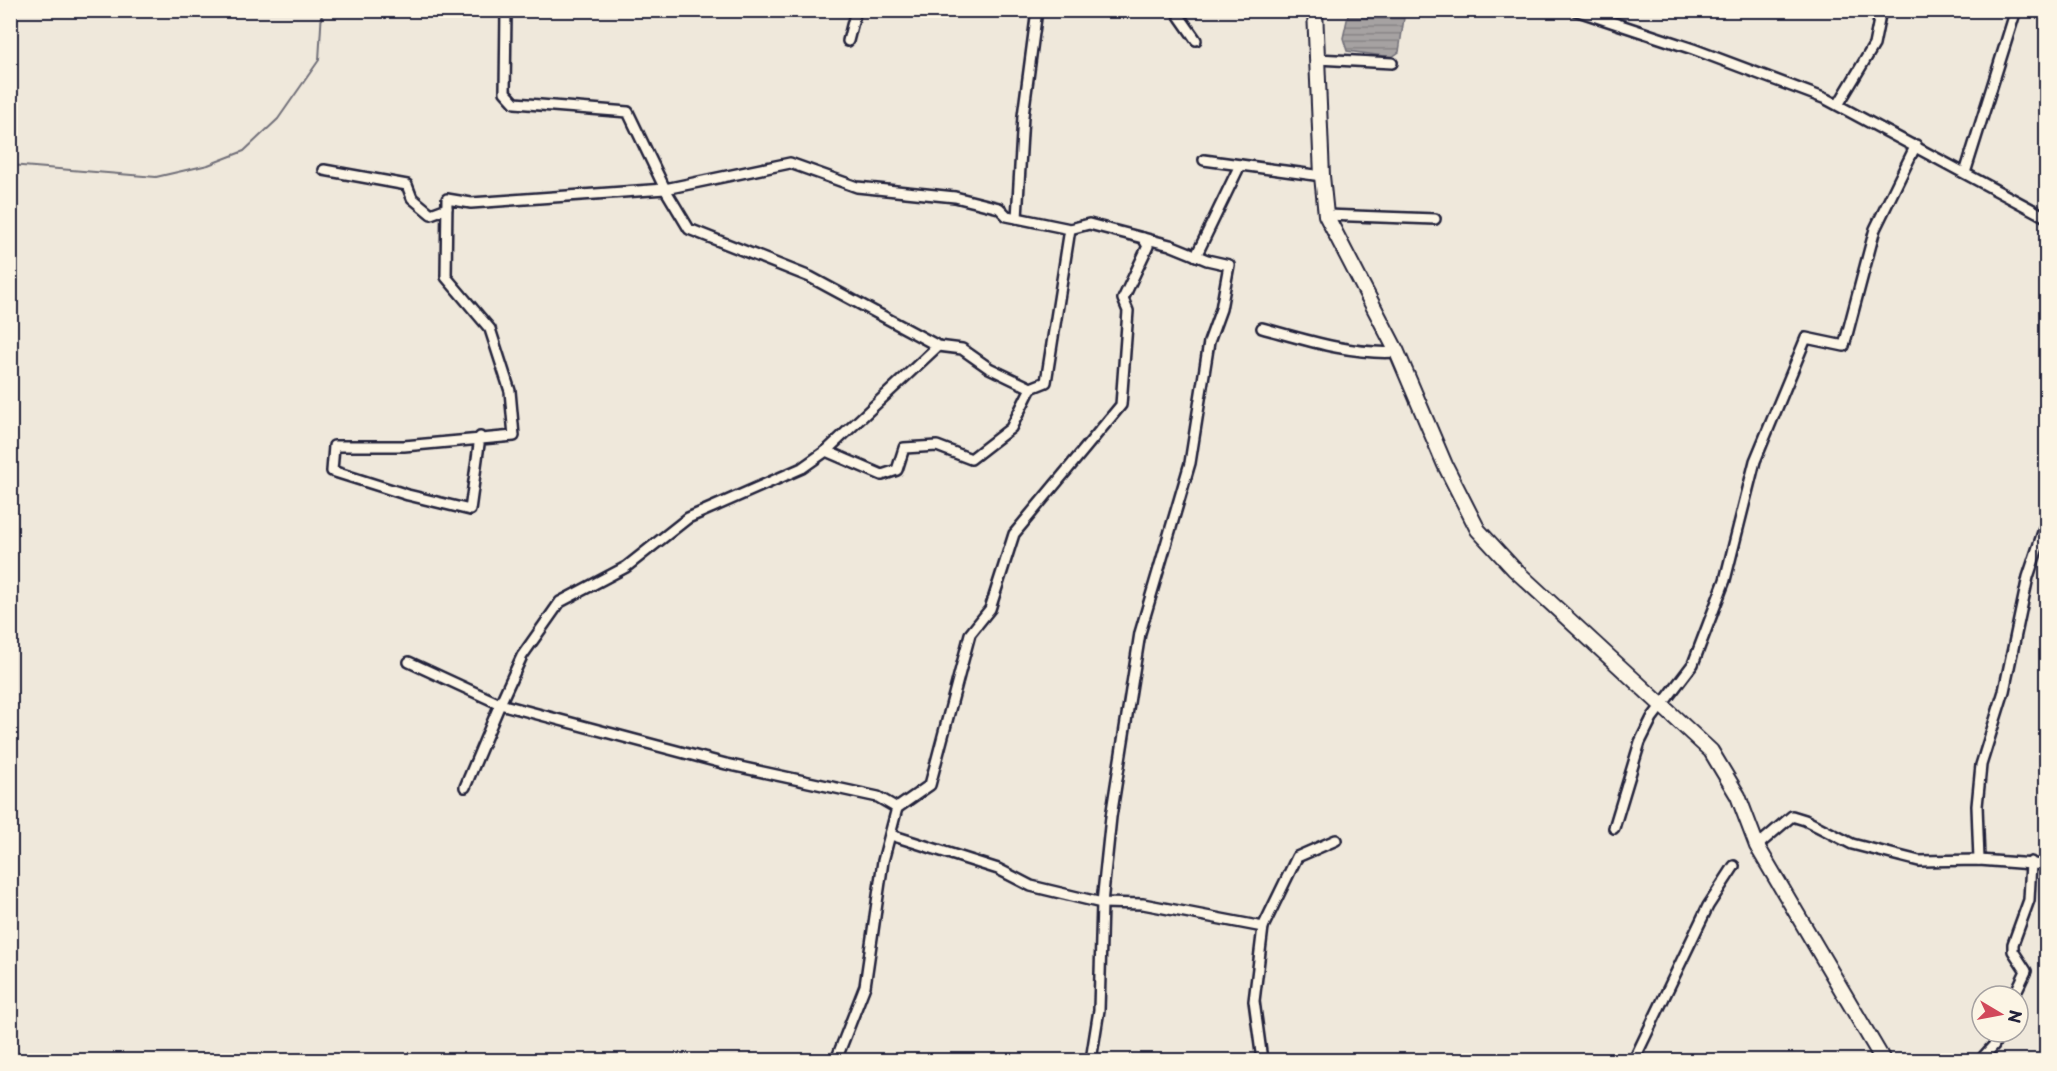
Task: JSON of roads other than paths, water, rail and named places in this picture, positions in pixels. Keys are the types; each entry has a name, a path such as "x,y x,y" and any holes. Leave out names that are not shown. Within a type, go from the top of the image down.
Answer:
{"main road":[{"path":"1315,10 1322,176 1326,214 1398,352 1444,465 1478,530 1514,569 1711,751 1738,796 1757,846 1880,1059"}],"street":[{"path":"506,10 505,92 515,103 628,112 665,189 690,229 810,277 938,346 962,349 989,368 1031,388"},
{"path":"848,41 856,10"},
{"path":"1017,218 1023,116 1037,10"},
{"path":"1175,10 1196,40"},
{"path":"1575,10 1692,49 1838,105 2046,217"},
{"path":"1838,105 1874,45 1881,10"},
{"path":"1965,173 2016,11"},
{"path":"1317,59 1392,63"},
{"path":"1614,828 1640,742 1661,706 1693,664 1725,580 1755,461 1806,338 1844,346 1875,229 1916,145"},
{"path":"1204,160 1322,176"},
{"path":"480,437 470,510 408,495 332,471 333,446 404,446 480,437 514,436 510,391 490,329 446,277 447,199 471,203 665,189 790,162 857,187 955,197 999,208 1007,216 1070,229 1089,224 1229,265 1221,309 1209,342 1190,463 1140,633 1111,817 1102,903 1100,991 1091,1060"},
{"path":"1196,256 1240,165"},
{"path":"324,170 407,185 412,198 431,214 447,208"},
{"path":"1326,214 1435,219"},
{"path":"826,451 882,475 897,470 904,448 937,446 971,459 1011,428 1031,388 1046,382 1070,229"},
{"path":"836,1060 866,986 883,861 897,808 930,784 970,634 990,609 1014,534 1121,405 1128,311 1123,299 1148,246 1143,238"},
{"path":"1262,328 1332,346 1376,353 1398,352"},
{"path":"465,787 522,656 560,602 626,567 688,518 802,468 826,451 938,346"},
{"path":"1979,860 1977,806 1981,765 2004,691 2028,577 2046,523"},
{"path":"409,662 500,704 726,764 878,797 897,808"},
{"path":"1757,846 1792,816 1805,820 1852,844 1919,861 1979,860 2031,862 2046,865"},
{"path":"891,835 998,869 1031,886 1102,903 1143,904 1263,927"},
{"path":"1262,1060 1254,1001 1263,927 1297,857 1336,840"},
{"path":"2020,984 2026,971 2013,951 2013,944 2029,900 2031,862"},
{"path":"1634,1060 1708,906 1734,866"},
{"path":"1986,1060 1984,1056 1994,1044"}],"waterway":[{"path":"10,165 156,177 208,165 244,151 278,119 319,60 322,10"}]}
